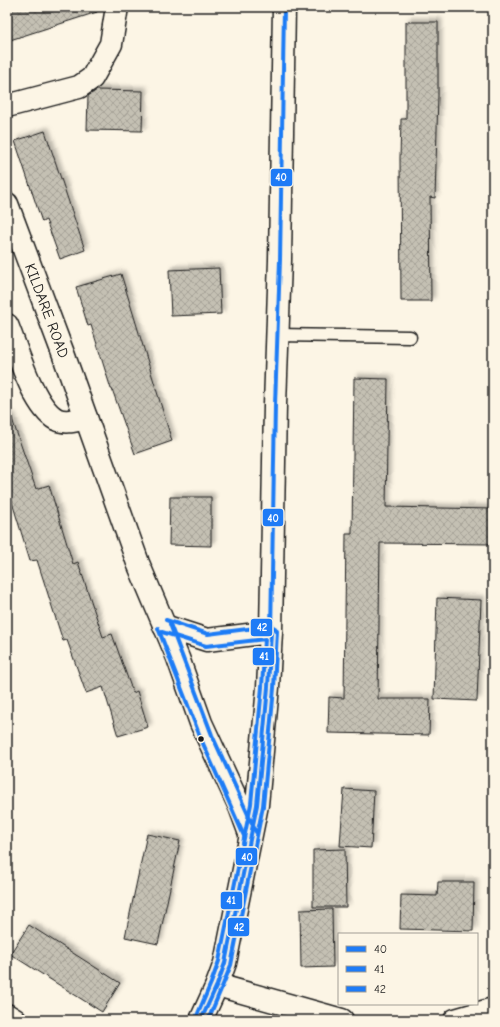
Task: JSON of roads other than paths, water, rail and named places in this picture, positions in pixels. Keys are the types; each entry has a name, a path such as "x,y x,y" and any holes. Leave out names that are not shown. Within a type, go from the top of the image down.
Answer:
{"street":[{"path":"7,106 79,87 92,78 111,44 117,7"},
{"path":"201,1020 225,963 257,805 268,687 280,260 284,7"},
{"name":"KILDARE ROAD","path":"7,204 138,564 178,658 201,723 240,807 250,834"},
{"path":"7,325 31,387 46,410 57,419 68,422 86,418"},
{"path":"164,626 207,640 270,632"},
{"path":"217,985 342,1020"},
{"path":"456,1020 493,1009"},
{"path":"7,1015 15,1020"}],"lane":[{"path":"278,335 410,337"}]}
